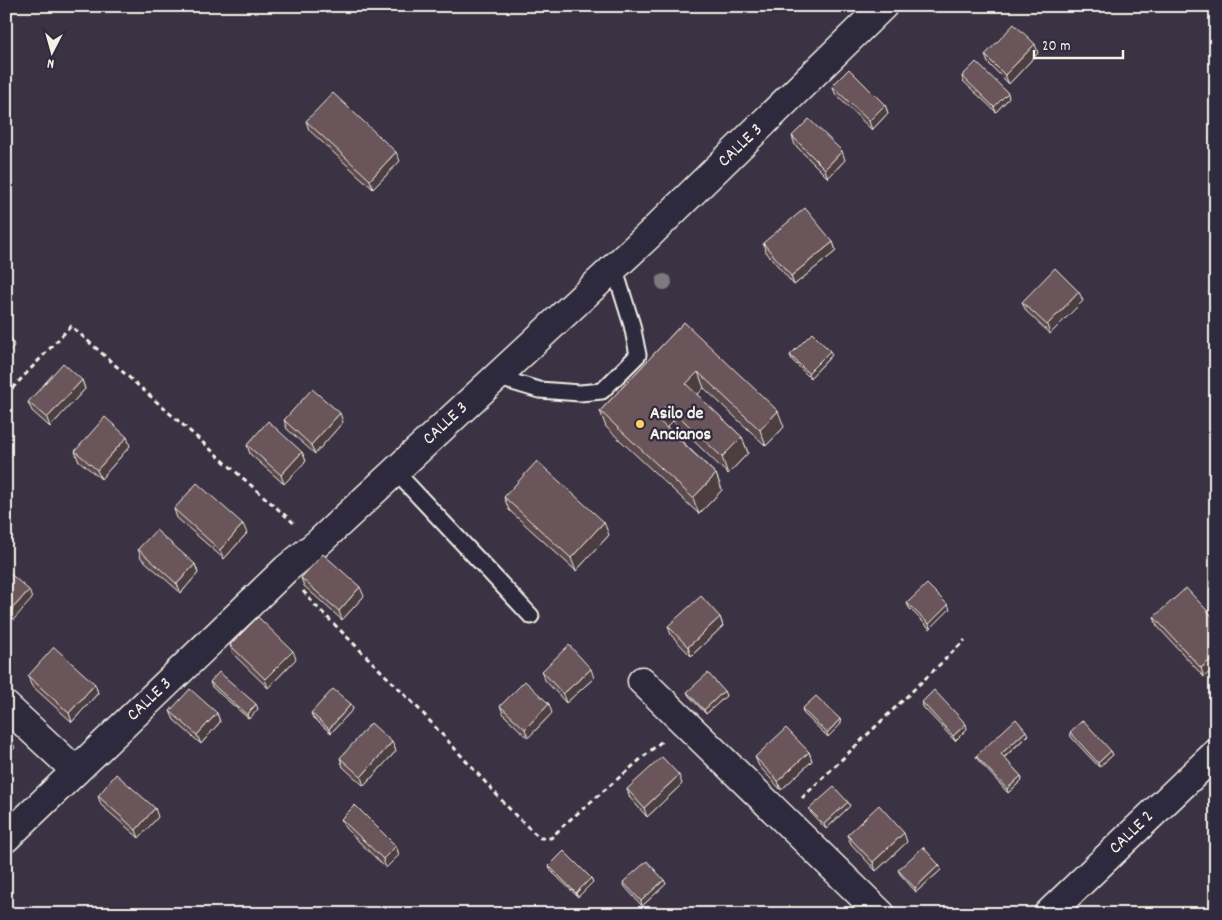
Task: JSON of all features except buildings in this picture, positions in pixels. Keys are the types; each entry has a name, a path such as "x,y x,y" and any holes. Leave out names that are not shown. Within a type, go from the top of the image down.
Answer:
{"street":[{"name":"CALLE 3","path":"6,838 286,569 317,544 648,236 883,6"},
{"path":"642,681 881,914"},
{"path":"6,706 76,771"},
{"name":"CALLE 2","path":"1048,914 1216,753"}],"lane":[{"path":"496,377 539,390 580,393 602,390 638,355 632,325 614,267"},
{"path":"395,471 531,616"}],"path":[{"path":"6,395 71,326 317,544"},
{"path":"286,569 314,604 418,708 516,816 540,838 551,838 684,722"},
{"path":"782,817 965,640"}],"place":[{"name":"Asilo de Ancianos","path":"640,424"}]}
